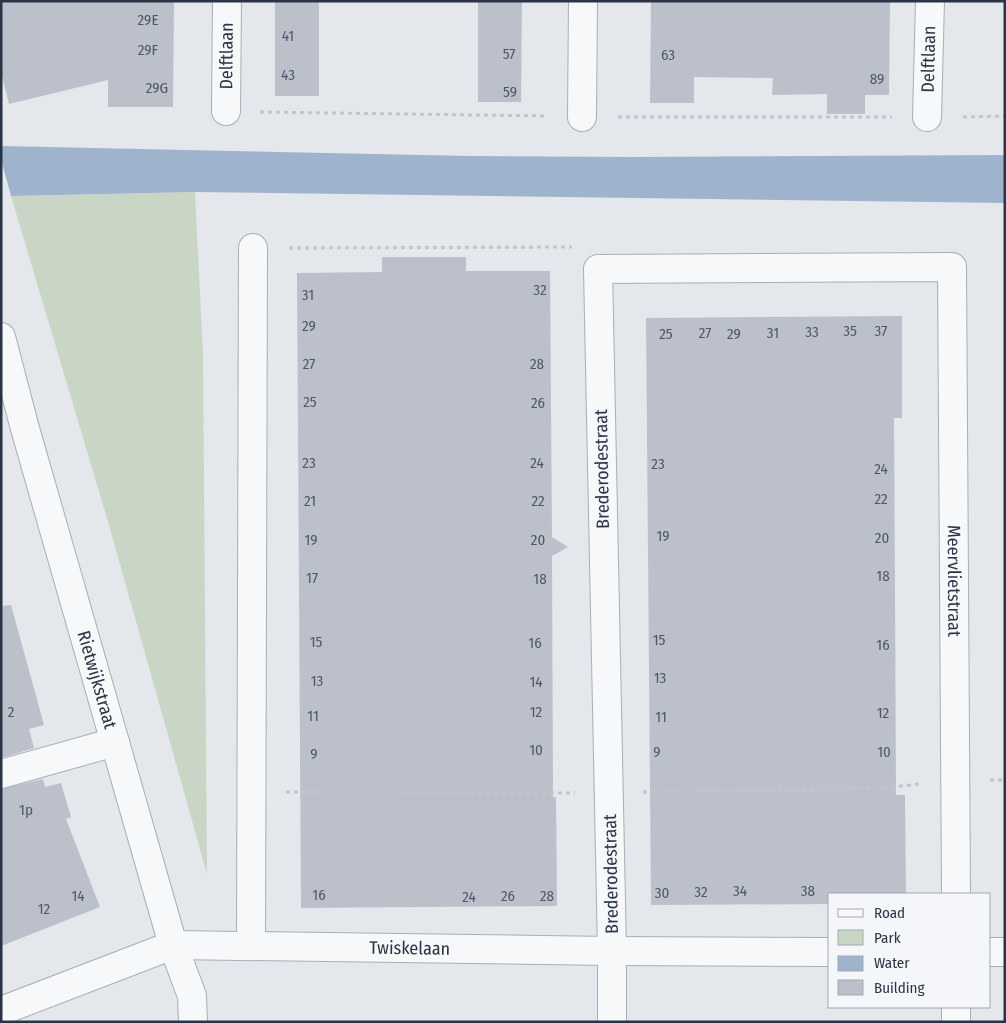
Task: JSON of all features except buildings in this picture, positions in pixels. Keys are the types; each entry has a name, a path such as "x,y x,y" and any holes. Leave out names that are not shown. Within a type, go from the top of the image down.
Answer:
{"street":[{"name":"Delftlaan","path":"226,111 227,1"},
{"path":"582,117 583,1"},
{"name":"Delftlaan","path":"927,117 930,1"},
{"path":"251,946 253,248"},
{"name":"Meervlietstraat","path":"598,269 952,267 956,893"},
{"name":"Brederodestraat","path":"598,269 612,1022"},
{"name":"Rietwijkstraat","path":"1,338 24,425 173,945 192,996 192,1022"},
{"path":"1,774 115,742"},
{"name":"Twiskelaan","path":"1,1011 173,945 828,952"},
{"path":"991,952 1005,952"},
{"path":"956,1008 956,1022"}],"path":[{"path":"253,248 579,247 598,269"}],"green space":[{"path":"195,192 203,355 207,874 109,525 11,196"}],"water":[{"path":"1,146 469,156 1005,155 1005,203 195,192 11,196 1,159"}]}
